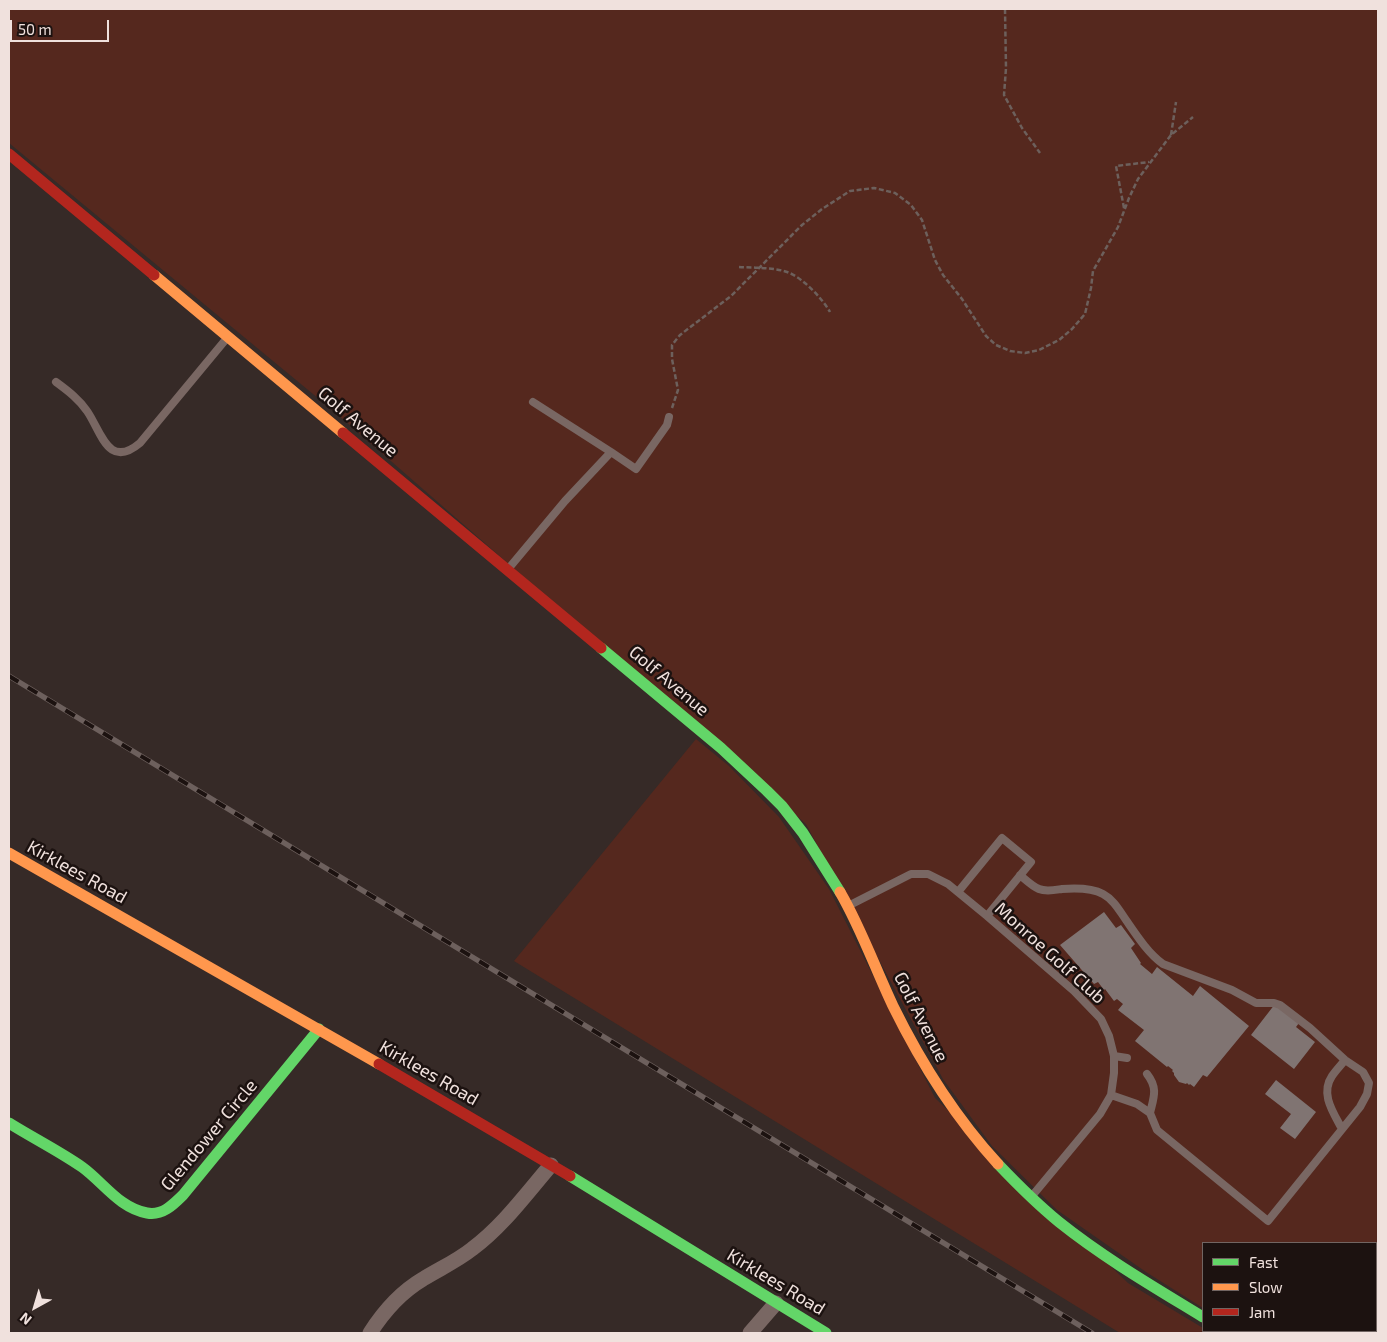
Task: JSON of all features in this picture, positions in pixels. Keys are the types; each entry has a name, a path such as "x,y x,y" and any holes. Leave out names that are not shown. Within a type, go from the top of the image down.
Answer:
{"street":[{"name":"Golf Avenue","path":"9,154 756,779 803,832 820,858 856,921 908,1035 928,1071 976,1140 1030,1198 1081,1239 1202,1316"},
{"name":"Kirklees Road","path":"9,853 319,1029 551,1165 826,1333"},
{"name":"Glendower Circle","path":"9,1124 83,1168 125,1203 139,1211 159,1213 172,1206 183,1195 319,1029"},
{"path":"370,1333 388,1308 411,1286 472,1250 484,1240 504,1220 551,1165"},
{"path":"750,1333 776,1303"}],"lane":[{"path":"56,382 76,398 88,412 98,433 110,449 126,452 140,443 228,336"},
{"path":"534,402 636,469 667,425 669,417"},
{"path":"508,570 566,501 611,452"},
{"path":"958,892 1002,838 1031,862 987,916"},
{"name":"Monroe Golf Club","path":"848,906 911,874 928,874 948,884 987,916 1074,991 1101,1019 1110,1036 1114,1056 1111,1095 1100,1114 1030,1198"},
{"path":"1020,875 1040,890 1092,890 1103,894 1112,901 1154,957 1163,964 1232,990 1256,1002 1280,1005 1310,1028 1345,1060 1363,1072 1369,1083 1367,1094 1360,1107 1268,1221 1157,1130 1150,1112 1154,1086 1147,1074"},
{"path":"1114,1056 1127,1058"},
{"path":"1342,1128 1329,1105 1326,1094 1331,1077 1345,1060"},
{"path":"1111,1095 1137,1104 1150,1112"}],"path":[{"path":"1004,9 1006,68 1004,95 1022,128 1040,153"},
{"path":"1171,135 1176,102"},
{"path":"669,417 676,401 678,390 672,359 672,345 680,335 731,296 802,225 850,191 874,188 895,193 912,205 922,220 935,260 943,276 962,299 986,336 996,345 1010,351 1025,353 1039,350 1058,340 1072,329 1084,314 1091,288 1093,271 1118,227 1138,179 1171,135 1193,117"},
{"path":"1124,209 1116,166 1150,162"},
{"path":"740,268 776,270 789,273 820,297 830,312"}],"shaded area":[{"path":"9,9 1378,9 1377,1282 1377,1242 1202,1242 1202,1307 1146,1272 1057,1210 992,1146 943,1079 806,824 336,413 9,143"},
{"path":"696,739 729,766 779,817 829,889 935,1098 1128,1283 1202,1327 1202,1332 1212,1333 1120,1333 514,961"},
{"path":"1244,1332 1340,1332 1339,1333"}],"building":[{"path":"1104,912 1116,928 1121,925 1135,944 1131,948 1140,964 1152,974 1157,967 1193,996 1200,986 1249,1026 1207,1077 1203,1075 1194,1087 1187,1083 1179,1082 1173,1070 1135,1041 1144,1030 1118,1010 1123,1004 1117,999 1114,1001 1098,982 1094,984 1060,945"},
{"path":"1275,1004 1299,1023 1296,1027 1315,1042 1294,1069 1251,1035"},
{"path":"1276,1080 1316,1112 1295,1139 1280,1128 1291,1114 1265,1094"}],"railway":[{"path":"9,676 1092,1333"}],"traffic: fast":[{"path":"601,648 721,748 782,806 803,833 840,892"},
{"path":"9,1123 82,1167 128,1206 147,1213 158,1213 171,1206 183,1195 319,1029"},
{"path":"998,1164 1043,1208 1076,1235 1130,1272 1202,1316"},
{"path":"570,1176 826,1333"}],"traffic: slow":[{"path":"154,275 343,433"},
{"path":"9,853 379,1064"},
{"path":"840,892 893,1006 927,1069 967,1128 998,1164"}],"traffic: jam":[{"path":"9,154 154,275"},
{"path":"343,433 601,648"},
{"path":"379,1064 570,1176"}]}
